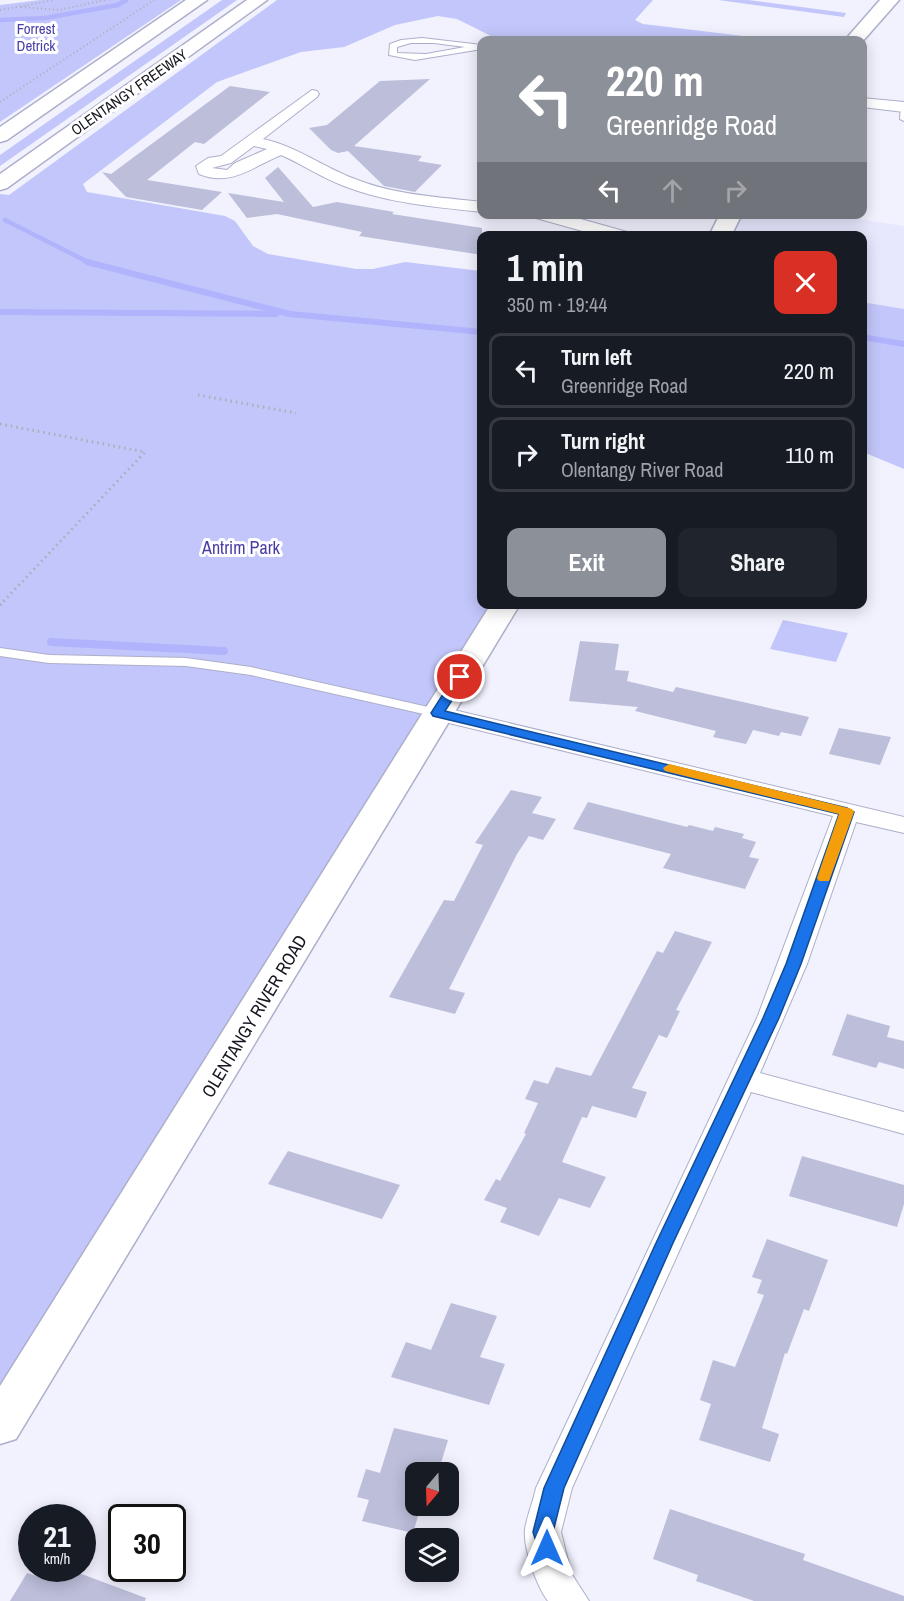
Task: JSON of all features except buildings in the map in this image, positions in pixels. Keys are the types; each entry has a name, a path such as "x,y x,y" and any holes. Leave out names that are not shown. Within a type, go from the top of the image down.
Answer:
{"main road":[{"name":"OLENTANGY FREEWAY","path":"0,136 198,0"},
{"name":"OLENTANGY FREEWAY","path":"0,184 258,0"},
{"path":"858,36 890,0"},
{"name":"OLENTANGY RIVER ROAD","path":"0,1425 218,1076 503,609"}],"street":[{"path":"284,148 241,166 238,171 231,174 219,175 205,171 204,166 214,161 225,160 254,141 312,94"},
{"path":"867,103 904,107"},
{"path":"254,141 284,148 333,176 372,191 477,206"},
{"path":"563,219 604,231"},
{"path":"438,713 904,825"},
{"path":"562,1590 543,1532 554,1488 664,1243 744,1079 793,964 847,812"},
{"path":"744,1079 904,1123"}],"lane":[{"path":"477,47 411,41 393,46 393,55 423,57 477,47"},
{"path":"904,107 904,119"},
{"path":"0,652 49,659 186,662 251,671 438,713"}],"path":[{"path":"0,10 54,0"},
{"path":"21,7 59,10 105,0"},
{"path":"0,102 154,0"},
{"path":"198,395 296,413"},
{"path":"0,424 144,452 0,605"}],"shaded area":[{"path":"738,219 858,219 904,226 904,309 867,303 867,231 732,231"}],"green space":[{"name":"Forrest Detrick","path":"40,0 181,0 0,122 0,5"},
{"path":"222,0 237,0 0,166 0,155"},
{"name":"Antrim Park","path":"277,0 653,0 635,20 643,24 743,36 490,36 457,19 438,16 395,25 344,47 301,52 217,82 83,184 87,192 225,216 235,221 253,246 268,254 356,269 373,269 405,262 477,271 477,609 504,609 0,1425 0,194 9,195"},
{"path":"718,0 748,0 846,13 844,17"},
{"path":"867,303 904,309 904,469 867,454"},
{"path":"783,620 848,633 836,662 770,649"}],"waterway":[{"path":"0,20 45,18 118,5 126,0"},
{"path":"5,220 89,263"},
{"path":"89,263 290,314 477,332"},
{"path":"0,312 276,314"},
{"path":"867,338 904,344"},
{"path":"51,642 224,651"}],"slow traffic":[{"path":"669,768 847,812 824,878"}],"route":[{"path":"460,677 438,713 847,812 793,964 771,1018 744,1079 664,1243 554,1488 543,1532 547,1548"}]}
